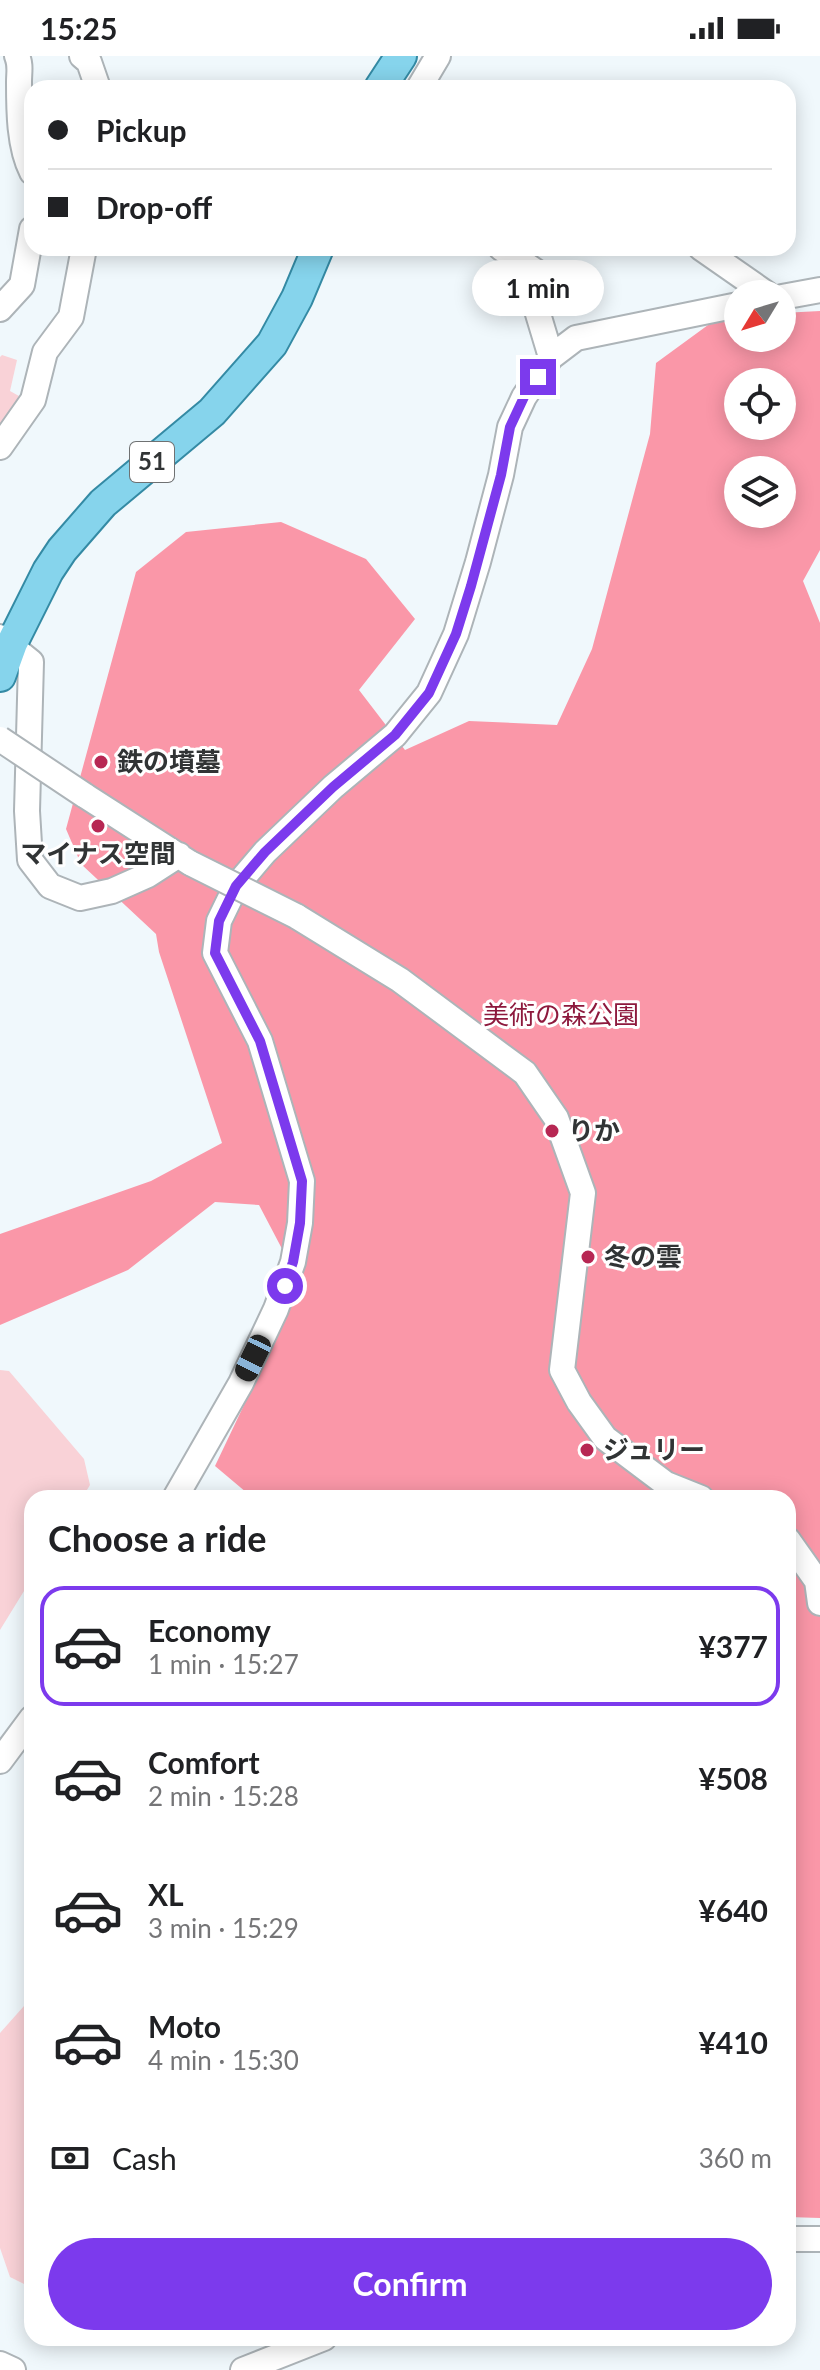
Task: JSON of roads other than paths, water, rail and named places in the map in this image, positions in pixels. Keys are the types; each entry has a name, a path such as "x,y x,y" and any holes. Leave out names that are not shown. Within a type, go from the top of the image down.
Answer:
{"main road":[{"path":"366,80 380,56"},
{"path":"385,80 401,56"},
{"name":"51","path":"0,676 4,637 35,561 92,490 201,399 259,333 298,256"},
{"name":"51","path":"4,637 48,571 103,503 212,412 272,344 297,298 315,256"}],"street":[{"path":"82,56 89,62 95,80"},
{"path":"424,80 438,56"},
{"path":"12,70 24,151"},
{"path":"0,309 22,285 27,256"},
{"path":"0,447 33,400 45,352 71,317 82,256"},
{"path":"513,256 541,275 532,294 551,357"},
{"path":"712,256 747,280"},
{"path":"796,294 820,290"},
{"path":"180,1490 241,1383 276,1309 293,1262 300,1223 302,1181 260,1041 215,953 219,921 236,886 265,852 333,787 395,735 429,693 456,634 478,562 510,427 524,397 551,357 576,338 724,308"},
{"path":"4,637 31,662 27,811 30,860 50,886 80,898 112,891 186,860"},
{"path":"0,739 186,860 296,916 400,980 525,1073 556,1118 583,1193 562,1370 579,1402 605,1438 666,1484 681,1490"},
{"path":"796,1551 817,1581 820,1603"},
{"path":"0,1761 24,1729"},
{"path":"796,2239 820,2239"},
{"path":"243,2370 304,2346"},
{"path":"0,2364 13,2370"}],"place":[{"name":"鉄の墳墓","path":"101,762"},
{"name":"マイナス空間","path":"98,826"},
{"name":"りか","path":"552,1131"},
{"name":"冬の雲","path":"588,1257"},
{"name":"ジュリー","path":"587,1450"}],"park label":[{"name":"美術の森公園","path":"561,1015"}]}
